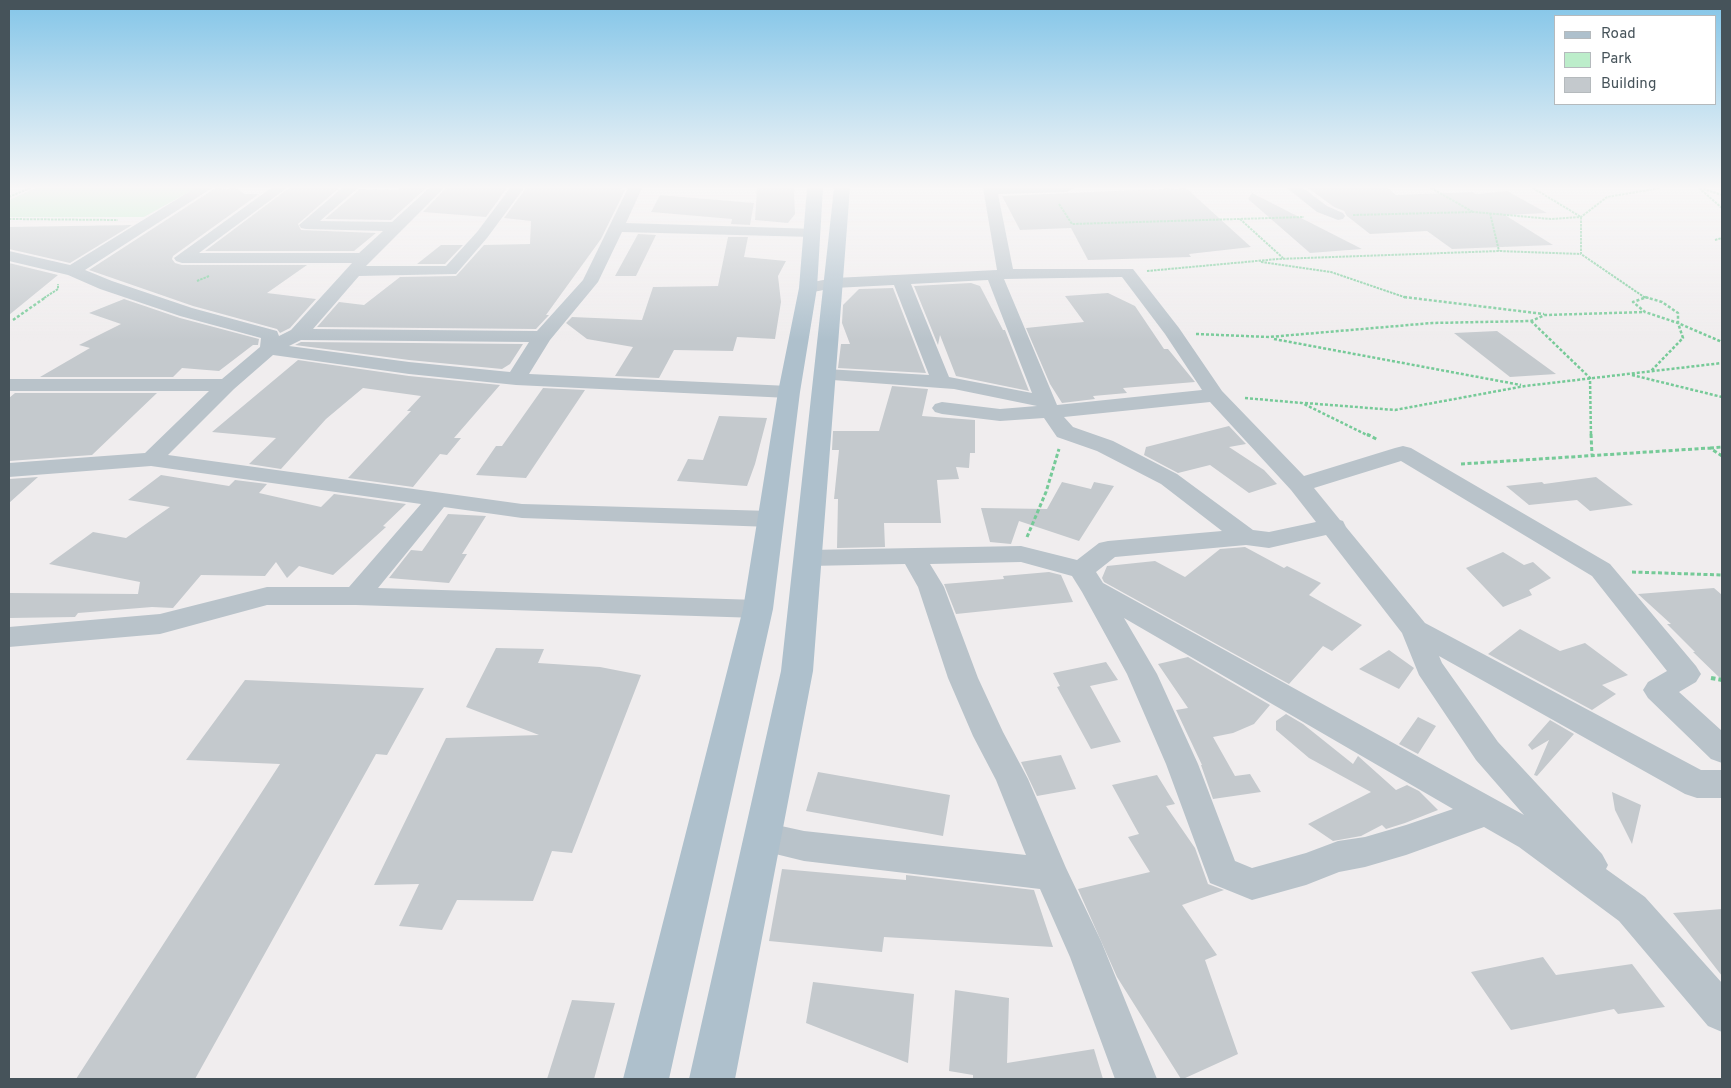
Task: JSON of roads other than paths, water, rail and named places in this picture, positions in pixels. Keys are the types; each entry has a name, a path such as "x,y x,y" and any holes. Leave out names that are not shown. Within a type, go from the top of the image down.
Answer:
{"main road":[{"path":"712,1079 797,671 826,375 821,285 813,239"},
{"path":"646,1079 758,609 789,392 821,285 831,239"}],"street":[{"path":"73,271 124,239"},
{"path":"209,239 182,258 358,265 450,271 479,239"},
{"path":"151,459 227,385 269,349 298,334 358,265 384,239"},
{"path":"516,379 542,337 590,282 612,239"},
{"path":"996,239 1000,275 1047,407 1064,432 1105,446 1170,479 1246,537"},
{"path":"13,260 73,271 106,285 177,309 270,335 269,349"},
{"path":"821,285 1000,275 1127,272 1173,332 1215,396 1299,485 1334,526 1415,630 1429,667 1487,751 1528,799 1632,909 1722,1012"},
{"path":"901,280 941,382"},
{"path":"298,334 542,337"},
{"path":"269,349 409,368 516,379 789,392"},
{"path":"826,375 941,382 1047,407"},
{"path":"9,385 227,385"},
{"path":"942,408 1000,415 1047,407 1102,408 1215,396"},
{"path":"1299,485 1403,453 1601,570 1686,674 1658,690 1722,750"},
{"path":"9,470 151,459 522,511 771,519"},
{"path":"356,596 439,498"},
{"path":"1088,579 1108,549 1246,537 1269,540 1334,526"},
{"path":"809,558 1021,554 1088,579 1531,836 1632,909"},
{"path":"912,555 930,587 963,678 989,736 1012,779 1051,874 1088,954 1136,1079"},
{"path":"1088,579 1142,674 1182,764 1222,872 1252,884 1306,869 1338,857 1365,852 1406,840 1488,812"},
{"path":"9,637 160,624 267,596 356,596 758,609"},
{"path":"1415,630 1697,784 1722,784"},
{"path":"763,837 804,846 1051,874"}]}
